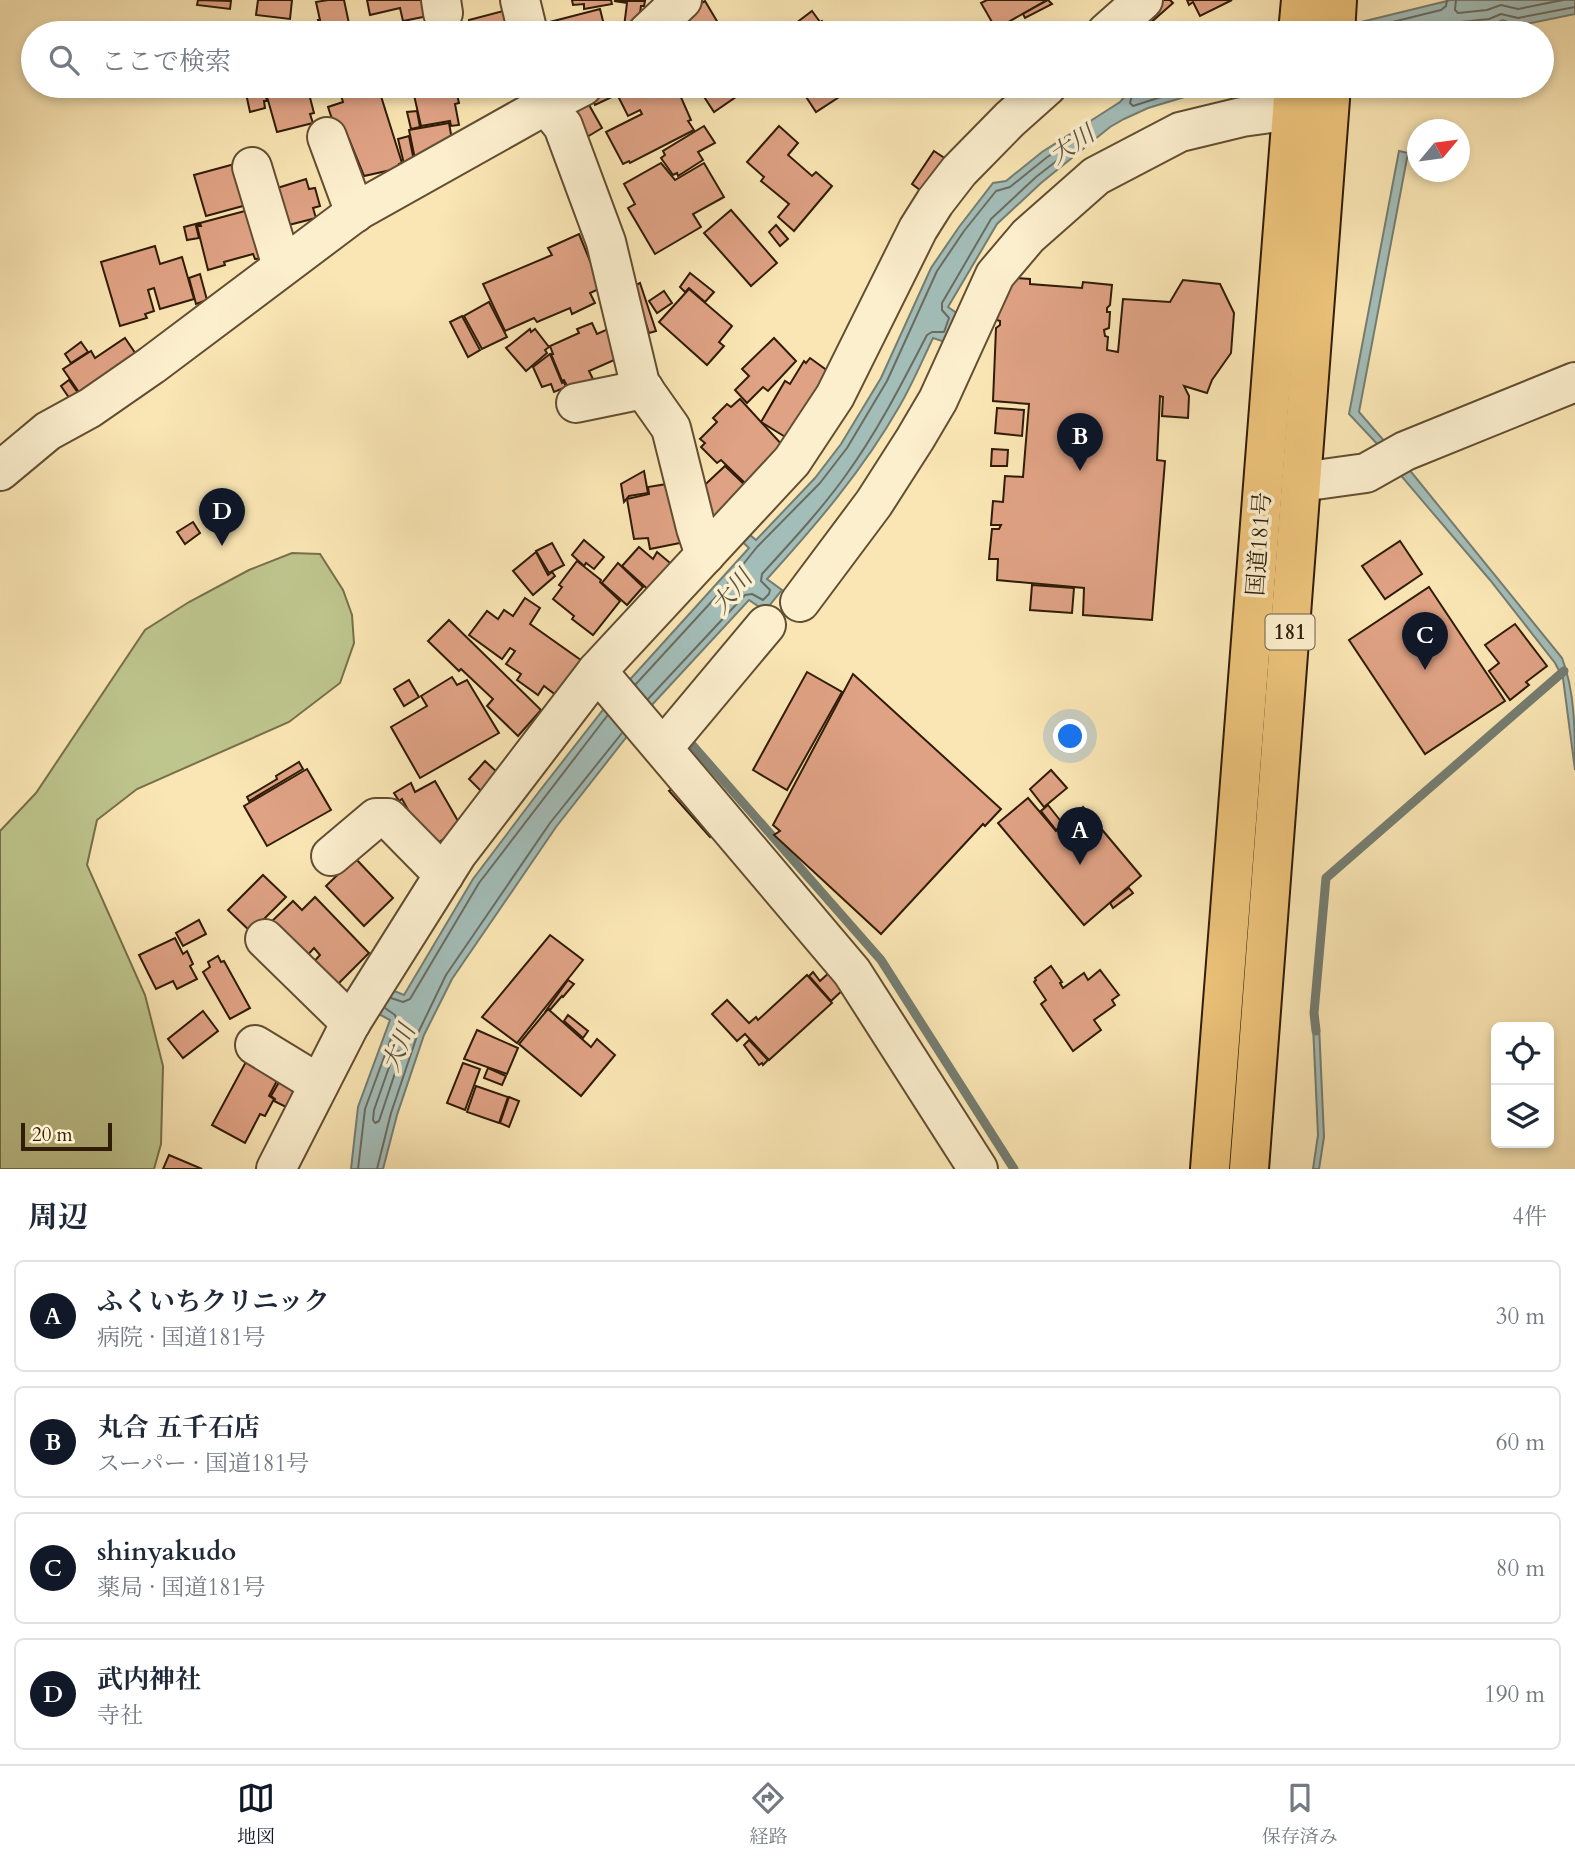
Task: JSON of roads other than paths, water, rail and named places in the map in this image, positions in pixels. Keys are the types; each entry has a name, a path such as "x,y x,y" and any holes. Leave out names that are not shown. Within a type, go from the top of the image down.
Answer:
{"highway":[{"name":"国道181号","path":"1249,1169 1301,482 1308,98"},
{"name":"国道181号","path":"1210,1169 1308,98"}],"street":[{"path":"520,0 525,21"},
{"path":"660,21 682,0"},
{"path":"1119,21 1143,0"},
{"path":"0,471 48,431 90,408 141,373 355,213 541,98"},
{"path":"545,98 563,126 606,242 640,384 671,428 705,555"},
{"path":"276,1169 351,1023 457,855 605,680 705,555 792,461 835,396 918,229 935,202 959,171 1033,98"},
{"path":"800,602 874,503 915,439 938,400 995,275 1028,236 1096,176 1180,132 1242,117 1302,98"},
{"path":"327,137 355,213"},
{"path":"252,167 282,266"},
{"path":"1301,482 1366,473 1395,457 1575,382"},
{"path":"576,403 644,389"},
{"path":"663,748 766,625"},
{"path":"605,680 852,972 978,1169"},
{"path":"331,856 376,818 388,818 444,875"},
{"path":"265,939 351,1023"},
{"path":"255,1045 319,1084"}],"water":[{"path":"1451,0 1575,0 1575,14 1541,21 1365,21"},
{"name":"大川","path":"1124,98 1181,98 1148,108 1110,127 1041,183 997,224 948,307 958,314 948,343 933,338 904,399 870,453 821,517 767,579 782,590 765,611 749,600 650,707 556,827 452,979 424,1035 397,1115 383,1169 351,1169 358,1107 390,1020 373,1011 387,988 404,995 473,879 538,793 606,706 749,548 735,535 742,528 756,540 815,478 841,444 881,378 931,268 993,183 1006,181 1042,152"},
{"path":"1399,151 1407,153 1407,158 1359,412 1562,658 1572,698 1575,770 1563,678 1555,663 1381,448 1349,414"},
{"path":"1315,1022 1319,1025 1324,1137 1319,1169 1313,1169 1318,1135"}],"waterway":[{"path":"1316,1031 1314,1013 1326,878 1564,671"},
{"path":"687,739 881,960 1014,1169"}],"place":[{"name":"丸合 五千石店","path":"1080,471"},
{"name":"武内神社","path":"222,546"},
{"name":"shinyakudo","path":"1425,670"},
{"name":"ふくいちクリニック","path":"1080,865"}]}
